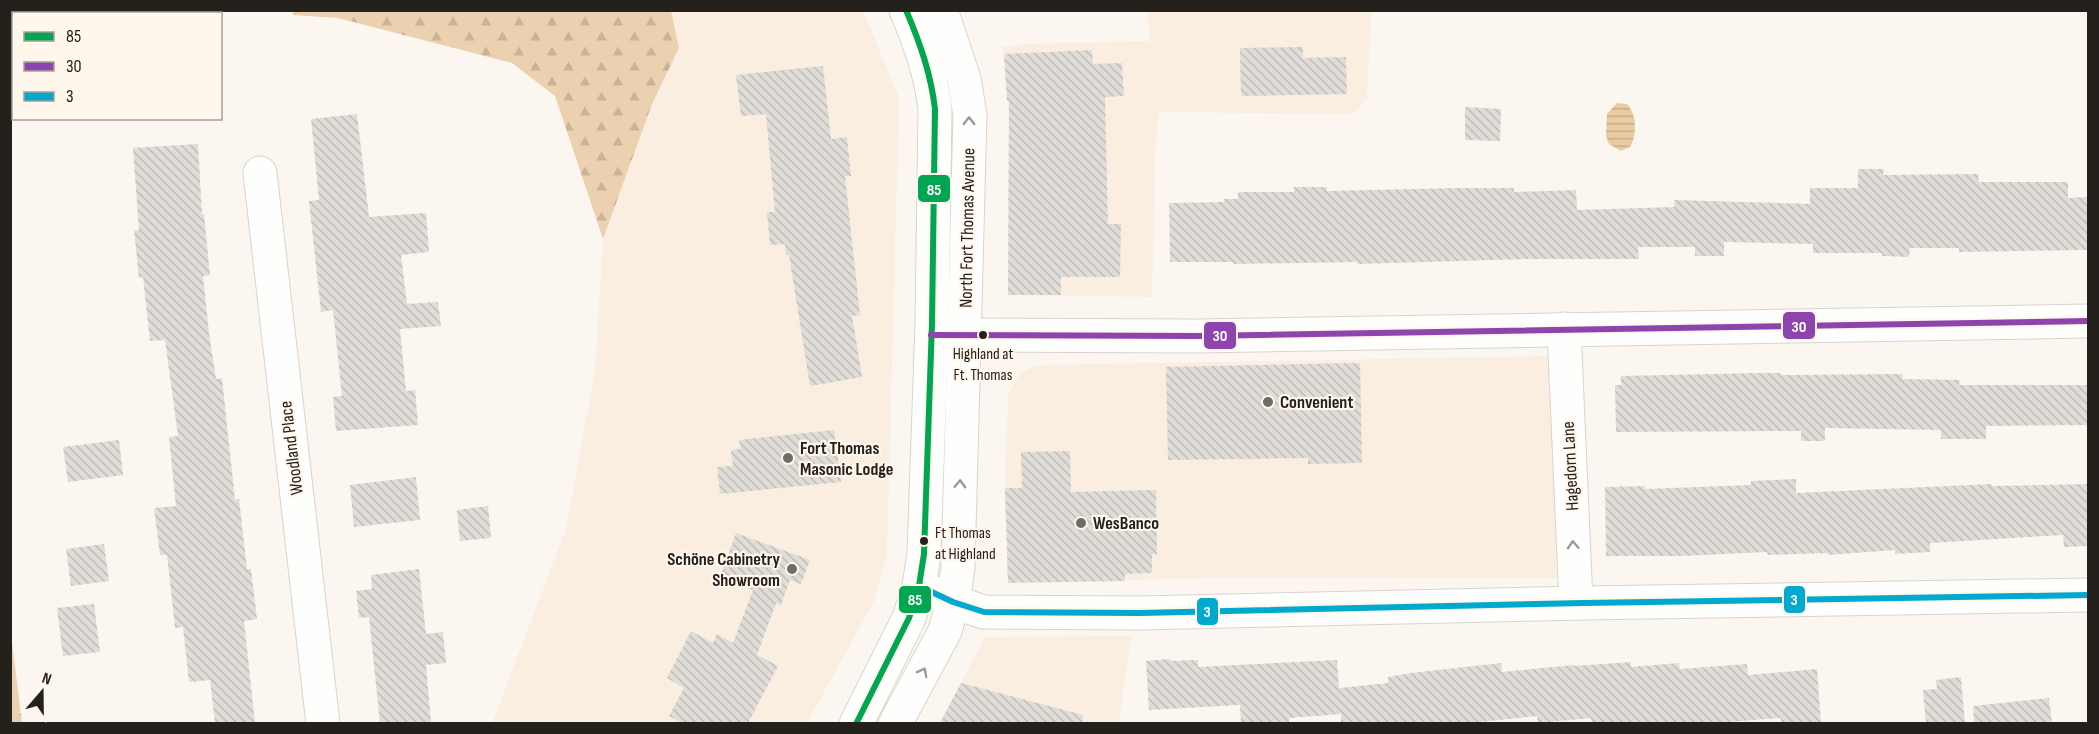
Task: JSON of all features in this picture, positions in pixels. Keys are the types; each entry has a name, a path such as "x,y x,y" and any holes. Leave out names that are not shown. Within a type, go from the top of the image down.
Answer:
{"street":[{"name":"North Fort Thomas Avenue","path":"856,723 909,618 919,586 926,515 936,109 921,45 906,10"},
{"name":"North Fort Thomas Avenue","path":"895,723 945,631 953,602 958,568 970,115 964,79 941,10"},
{"name":"Woodland Place","path":"260,172 323,723"},
{"path":"931,335 1199,336 2088,321"},
{"name":"Hagedorn Lane","path":"1564,329 1576,603"},
{"path":"919,586 953,602 984,612 1096,613 2088,595"}],"shaded area":[{"path":"671,11 863,11 899,97 887,553 874,601 807,723 492,724 566,529 595,371 603,239 652,104 679,48"},
{"path":"1147,11 1371,11 1367,99 1353,114 1159,112 1155,155 1152,297 1008,295 1009,112 1002,47 1026,44 1150,41"},
{"path":"1617,103 1627,104 1633,114 1635,125 1630,147 1621,151 1609,144 1606,136 1607,114"},
{"path":"1551,356 1557,578 1210,578 1008,583 1005,488 1008,397 1021,373 1037,365"},
{"path":"1131,636 1119,723 939,724 985,637"}],"green space":[{"path":"293,11 671,11 679,48 652,104 603,239 555,96 512,63 338,18 293,15"},
{"path":"11,634 22,723 11,723"}],"building":[{"path":"1303,47 1303,58 1346,57 1347,94 1241,96 1240,48"},
{"path":"1092,50 1093,64 1122,63 1124,96 1105,97 1108,224 1121,224 1120,277 1061,277 1061,295 1008,295 1009,101 1007,101 1004,54"},
{"path":"823,66 831,139 847,137 851,176 845,176 860,315 852,316 862,377 810,386 789,255 786,255 785,244 770,245 767,212 775,212 766,114 741,116 736,75"},
{"path":"1465,107 1501,109 1500,141 1465,140"},
{"path":"357,114 369,217 426,213 429,252 401,255 407,304 438,302 441,326 400,329 406,391 415,390 418,425 336,431 333,397 342,396 333,310 321,312 309,201 319,200 311,119"},
{"path":"198,144 202,214 204,214 210,275 203,276 209,333 216,379 222,378 235,500 239,499 247,569 251,569 257,619 244,621 255,723 215,723 210,680 189,682 183,627 175,628 167,555 160,555 154,508 176,506 169,437 178,436 165,340 150,341 143,277 139,278 134,230 139,230 133,148"},
{"path":"1858,169 1884,169 1883,175 1978,174 1979,182 2068,182 2068,198 2088,197 2088,250 1959,252 1959,248 1910,248 1909,257 1882,256 1882,253 1813,253 1813,244 1724,242 1724,256 1695,256 1695,247 1638,247 1639,259 1529,259 1357,264 1357,262 1233,264 1233,262 1170,262 1169,203 1224,202 1224,199 1238,199 1238,192 1294,192 1294,187 1327,187 1327,191 1457,188 1514,188 1514,192 1576,190 1577,210 1674,207 1674,200 1810,204 1810,188 1858,188"},
{"path":"1360,363 1362,463 1308,464 1308,458 1168,460 1166,367"},
{"path":"1781,373 1781,375 1903,374 1902,379 1960,380 1959,385 2088,385 2088,425 1986,426 1986,439 1941,439 1941,430 1825,428 1825,441 1801,441 1801,431 1616,432 1615,385 1621,385 1621,376"},
{"name":"Fort Thomas Masonic Lodge","path":"834,430 841,482 720,494 717,467 733,466 731,450 741,449 739,440"},
{"path":"119,440 123,475 68,482 63,447"},
{"name":"WesBanco","path":"1070,451 1071,492 1156,490 1157,554 1152,554 1152,573 1125,574 1125,581 1008,583 1005,488 1022,488 1021,452"},
{"path":"416,477 420,520 354,527 350,485"},
{"path":"1796,479 1796,493 1992,484 1992,486 2088,484 2088,546 2064,547 2063,535 1930,543 1930,552 1895,554 1895,550 1828,555 1828,553 1768,555 1767,552 1682,556 1606,556 1605,487 1645,486 1645,489 1751,485 1751,481"},
{"path":"488,506 491,538 460,541 457,510"},
{"path":"736,533 810,560 801,584 790,580 781,605 776,603 757,655 778,666 748,723 683,723 669,716 684,688 667,678 691,631 713,643 717,634 733,643 753,590 720,577"},
{"path":"104,544 109,581 71,586 66,549"},
{"path":"419,569 426,634 443,632 446,663 426,665 431,723 380,723 369,617 359,618 356,591 372,589 371,575"},
{"path":"94,604 100,652 63,656 57,608"},
{"path":"1170,659 1170,661 1198,660 1198,667 1337,660 1339,688 1388,683 1388,677 1411,673 1501,663 1502,672 1631,662 1631,667 1679,663 1680,669 1747,664 1748,675 1817,669 1821,723 1781,723 1781,718 1715,723 1592,723 1591,718 1538,723 1537,716 1470,723 1341,723 1341,714 1289,718 1289,723 1241,723 1240,705 1149,710 1146,661"},
{"path":"1961,677 1965,723 1926,723 1923,690 1937,689 1936,680"},
{"path":"961,683 1083,715 1082,723 940,723"},
{"path":"2049,698 2052,723 1974,723 1973,706"}],"transit line":[{"name":"85","path":"856,724 909,618 919,586 924,554 932,323 935,109 924,59 906,10"},
{"name":"30","path":"931,335 1199,336 2088,321"},
{"name":"3","path":"919,586 953,602 984,612 1140,613 2088,595"}],"place":[{"name":"Highland at Ft. Thomas","path":"983,335"},
{"name":"Convenient","path":"1268,402"},
{"name":"Fort Thomas Masonic Lodge","path":"788,458"},
{"name":"WesBanco","path":"1081,523"},
{"name":"Ft Thomas at Highland","path":"924,541"},
{"name":"Schöne Cabinetry Showroom","path":"792,569"}]}
